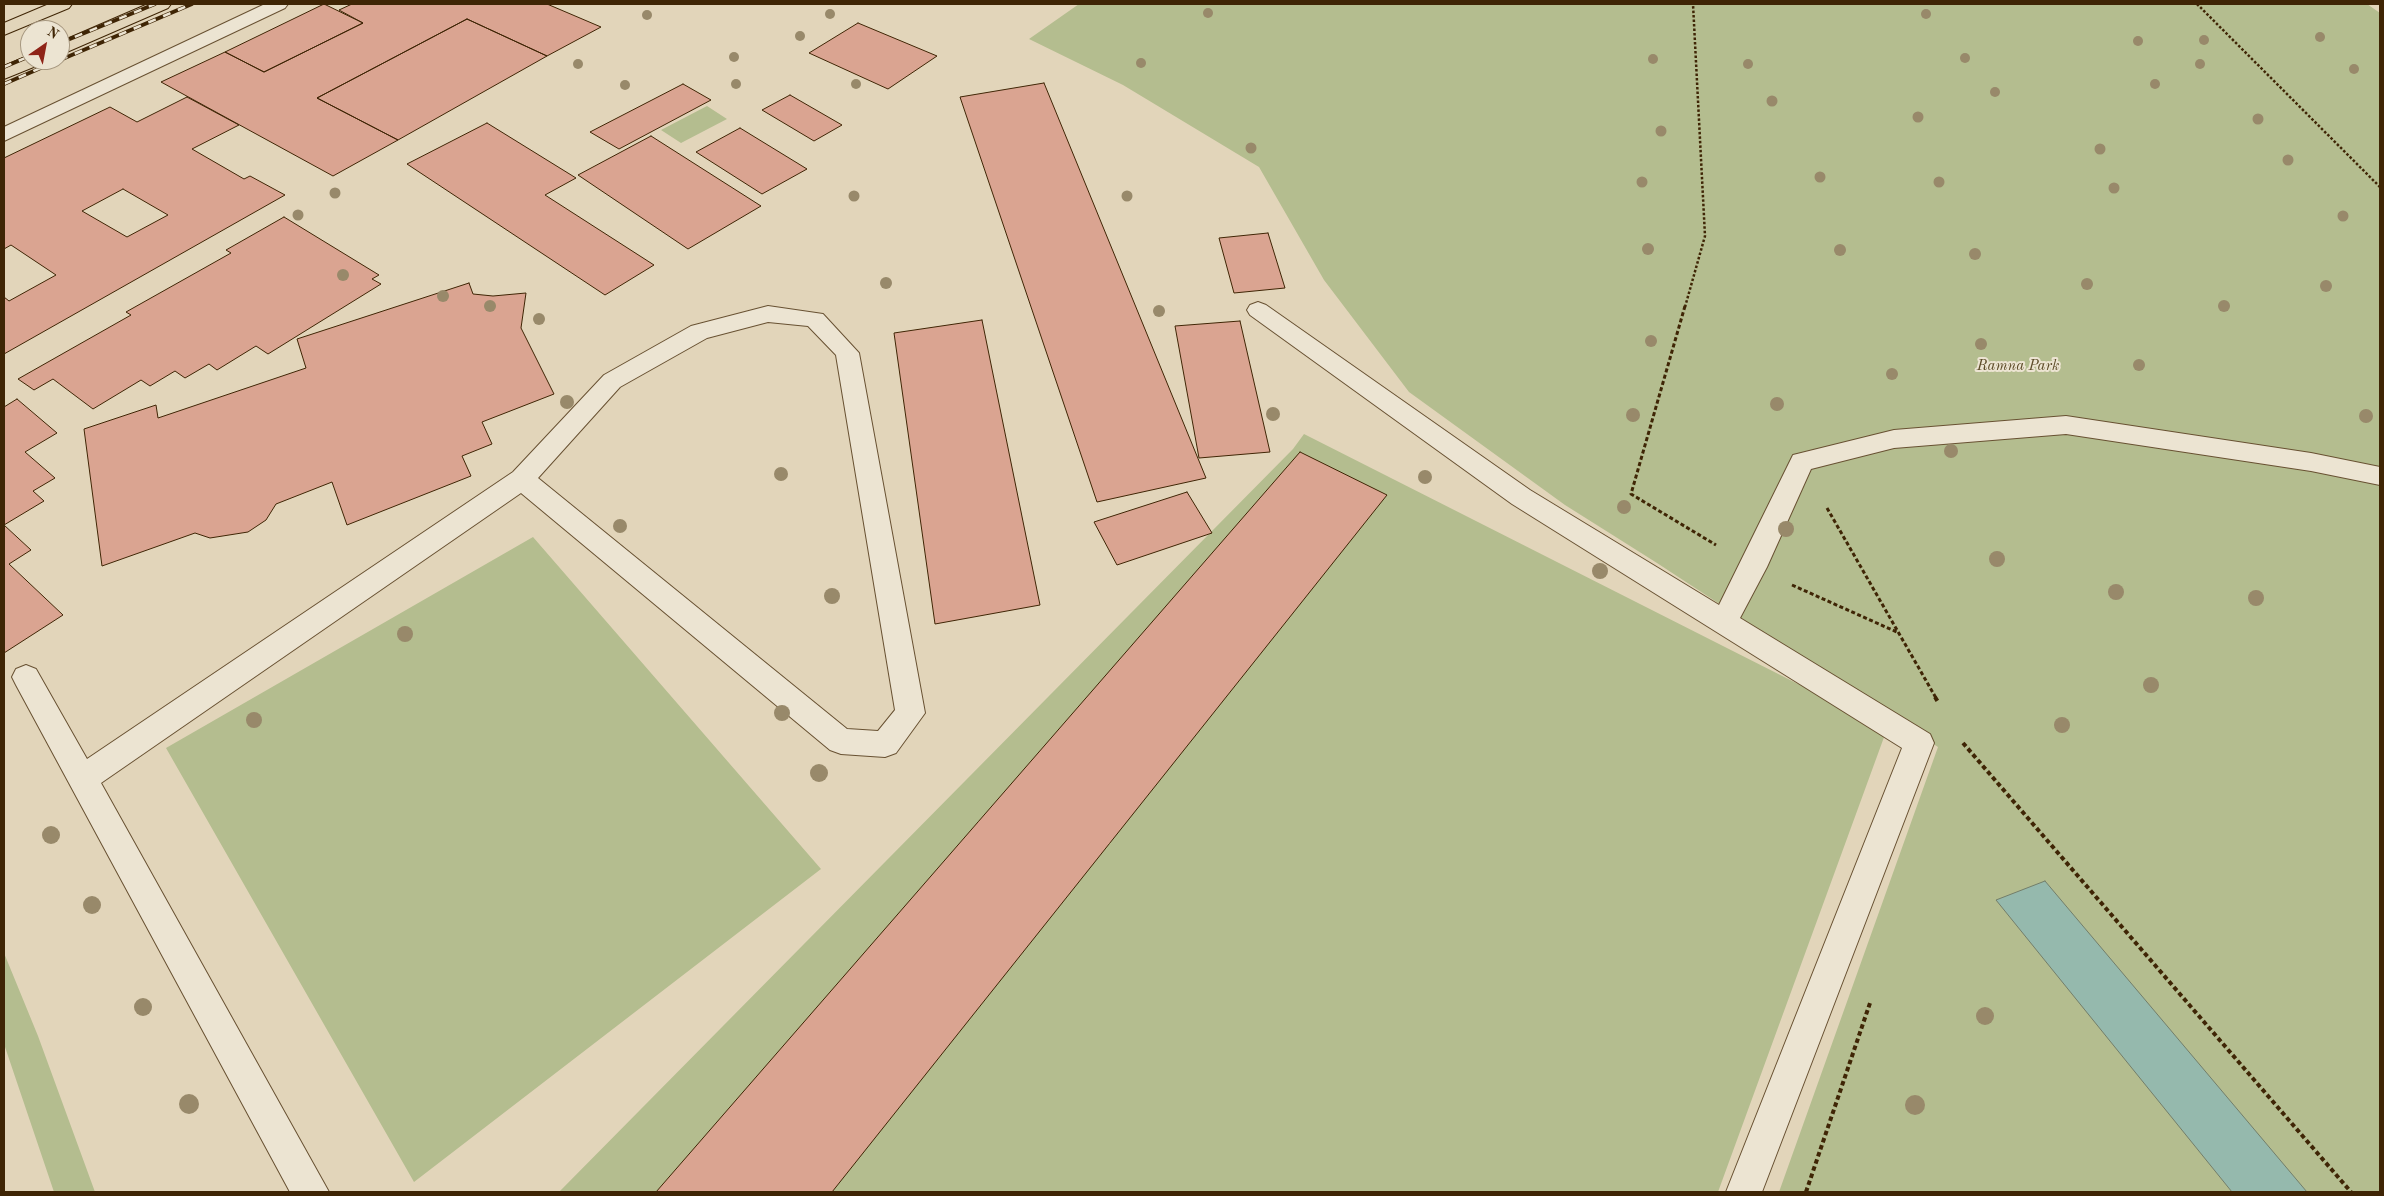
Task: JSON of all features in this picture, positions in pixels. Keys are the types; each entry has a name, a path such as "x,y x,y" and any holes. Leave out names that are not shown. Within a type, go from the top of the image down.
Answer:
{"highway":[{"path":"4,30 63,4"},
{"path":"70,45 162,4"},
{"path":"4,73 20,66"}],"lane":[{"path":"4,135 278,4"},
{"path":"1258,310 1521,497 1919,743 1744,1192"},
{"path":"82,779 522,479 612,381 699,332 768,314 815,319 847,353 910,713 885,744 841,741 522,479"},
{"path":"1723,623 1753,567 1802,462 1894,439 2066,425 2311,462 2380,476"},
{"path":"26,677 310,1192"}],"path":[{"path":"1631,494 1705,236 1694,4"},
{"path":"2197,4 2380,187"},
{"path":"1959,739 2351,1192"}],"green space":[{"name":"Ramna Park","path":"1079,4 2367,4 2380,13 2380,1192 1779,1192 1938,747 1565,505 1409,392 1324,280 1259,167 1123,85 1029,39"},
{"path":"707,106 727,119 681,143 661,130"},
{"path":"1304,434 1887,729 1718,1192 559,1192 1293,449"},
{"path":"533,537 821,869 414,1182 166,748"},
{"path":"4,953 38,1036 95,1192 54,1192 4,1044"}],"water":[{"path":"2045,881 2307,1192 2232,1192 1996,900"}],"building":[{"path":"324,4 363,23 264,72 225,52"},
{"path":"352,4 547,4 601,27 547,56 467,19 317,98 398,140 333,176 161,82 225,52 264,72 363,23 339,10"},
{"path":"467,19 547,56 398,140 317,98"},
{"path":"858,23 937,56 888,89 809,53"},
{"path":"1044,83 1206,478 1097,502 960,97"},
{"path":"683,84 711,100 619,149 590,132"},
{"path":"790,95 842,125 814,141 762,110"},
{"path":"187,97 239,125 192,149 244,179 250,176 285,195 4,354 4,297 9,301 56,275 11,245 4,249 4,158 110,107 137,122","holes":["123,189 168,215 127,237 82,211"]},
{"path":"487,123 576,178 545,195 654,265 605,295 407,164"},
{"path":"740,128 807,169 762,194 696,152"},
{"path":"651,136 761,206 688,249 578,175"},
{"path":"284,217 379,275 372,279 381,284 268,354 256,346 217,370 209,364 185,378 175,371 150,386 141,380 93,409 53,379 34,390 18,379 131,315 126,312 231,253 226,250"},
{"path":"1268,233 1285,288 1234,293 1219,238"},
{"path":"469,283 473,294 493,296 526,293 521,328 554,394 482,422 492,444 462,456 471,476 347,525 332,482 276,504 266,520 248,532 210,538 195,533 102,566 84,429 156,405 158,418 306,368 297,339"},
{"path":"982,320 1040,605 935,624 894,333"},
{"path":"1240,321 1270,452 1199,458 1175,326"},
{"path":"17,399 57,433 25,452 55,478 33,491 44,501 4,525 4,407"},
{"path":"1300,452 1387,495 832,1192 656,1192"},
{"path":"1187,492 1212,533 1117,565 1094,522"},
{"path":"4,525 31,550 9,564 63,615 4,653"}],"railway":[{"path":"70,39 155,4"},
{"path":"70,56 192,4"},
{"path":"4,67 20,60"},
{"path":"4,84 36,70"}]}
